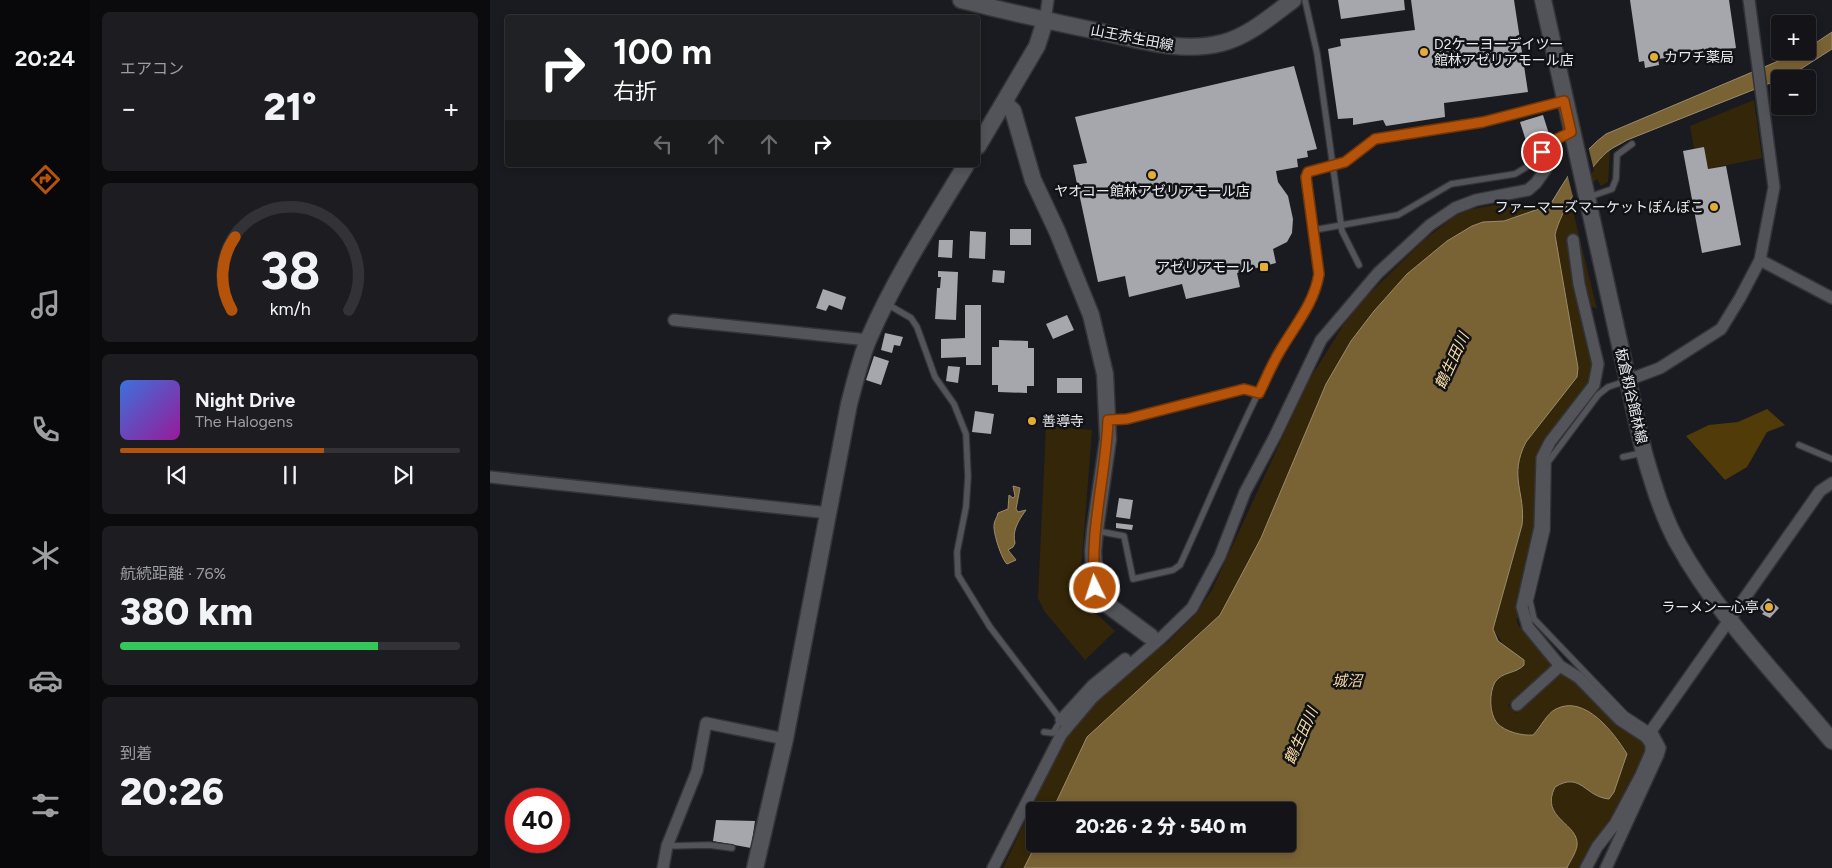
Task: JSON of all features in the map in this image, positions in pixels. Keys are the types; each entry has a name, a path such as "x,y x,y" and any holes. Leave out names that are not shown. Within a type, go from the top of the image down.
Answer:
{"street":[{"name":"山王赤生田線","path":"961,0 1045,21 1172,47 1205,46 1223,43 1243,34 1293,0"},
{"path":"980,143 1037,46 1045,21 1048,0"},
{"name":"板倉籾谷館林線","path":"1543,0 1644,453 1655,491 1677,542 1690,565 1730,619 1832,741"},
{"path":"1628,380 1660,368 1721,329 1760,260 1774,187 1749,0"},
{"path":"1004,102 1015,116 1033,180 1057,232 1091,315 1105,374 1108,420 1106,460 1095,530 1094,573 1097,594 1114,612 1151,637 1093,684 1061,720"},
{"path":"755,868 785,739 849,404 868,340 885,302 965,167"},
{"path":"993,868 1061,735 1093,697 1161,638 1192,608 1220,556 1245,492 1275,436 1321,340 1378,273 1430,225 1455,208 1476,200 1528,190 1546,170"},
{"path":"1573,240 1579,284 1598,364 1598,374 1594,385 1550,442 1542,458 1540,527 1522,607 1528,627 1560,666 1578,677 1620,720 1646,737 1651,744 1651,752 1637,783 1615,824 1597,847 1586,868"},
{"path":"1760,260 1832,298"},
{"path":"674,320 868,340"},
{"path":"490,477 829,513"},
{"path":"1606,868 1658,755 1660,748 1651,731 1820,491 1832,483"},
{"path":"1820,491 1832,495"},
{"path":"1517,705 1560,666"},
{"path":"663,868 667,846 697,772 706,723 785,739"}],"lane":[{"path":"1305,0 1315,44 1341,224 1344,238 1359,266"},
{"path":"1095,530 1124,536 1133,579 1173,570 1180,565 1259,393 1281,350 1309,307 1317,288 1319,274 1306,177 1308,172 1333,167 1357,155 1375,139 1483,122 1516,115 1540,106 1564,101"},
{"path":"1314,230 1398,215 1451,184 1522,171 1551,142 1571,132"},
{"path":"1586,195 1603,194 1612,189 1616,179 1617,155 1632,144"},
{"path":"885,302 911,318 917,327 935,376 954,404 966,434 968,470 966,507 957,552 958,575 990,627 1061,720 1053,733 1044,732"},
{"path":"1628,380 1608,388 1598,395 1548,462 1547,530 1530,601 1534,619 1625,714 1651,731"},
{"path":"1108,420 1127,419 1244,389 1259,393"},
{"path":"1799,446 1832,459"},
{"path":"1623,457 1644,453"},
{"path":"667,846 709,845 732,848"}],"shaded area":[{"path":"1754,100 1762,158 1708,169 1694,149 1690,126"},
{"path":"1610,151 1608,182 1601,186 1597,179 1573,201 1572,207 1597,309 1587,304 1593,360 1593,379 1550,437 1534,541 1518,601 1521,617 1516,619 1519,627 1523,625 1556,665 1508,705 1515,713 1562,670 1642,738 1647,748 1626,796 1581,868 1567,868 1571,858 1573,834 1555,813 1552,802 1554,791 1561,782 1572,780 1584,785 1602,799 1624,766 1627,754 1623,748 1549,714 1544,724 1533,735 1514,733 1500,726 1491,711 1490,697 1492,690 1495,683 1504,674 1520,670 1493,629 1522,525 1523,518 1517,482 1517,467 1520,456 1543,416 1578,368 1555,235 1569,201 1591,169"},
{"path":"1541,203 1550,205 1504,221 1483,222 1472,226 1447,241 1407,274 1374,311 1351,341 1326,384 1261,538 1220,615 1087,737 1056,802 1034,802 1068,731 1114,683 1168,642 1195,615 1212,590 1308,382 1344,324 1364,299 1423,241 1455,216 1468,210 1495,205"},
{"path":"1767,409 1785,425 1767,432 1747,467 1725,480 1686,436 1709,425 1738,422"},
{"path":"1046,426 1092,430 1080,584 1086,604 1115,631 1085,660 1045,612 1038,598"},
{"path":"1026,820 1026,852 1032,852 1024,868 1003,868"}],"water":[{"name":"城沼","path":"1832,32 1832,49 1816,59 1816,43"},
{"name":"城沼","path":"1781,60 1815,60 1799,70 1771,70 1771,83 1627,140 1609,150 1584,179 1558,225 1555,235 1578,368 1577,377 1526,442 1518,465 1523,514 1522,525 1493,629 1498,641 1524,660 1524,665 1498,678 1493,687 1491,703 1492,714 1500,726 1514,733 1529,735 1533,735 1556,709 1567,706 1578,707 1598,718 1627,754 1614,792 1609,799 1594,794 1577,783 1564,783 1555,787 1551,798 1552,806 1556,814 1573,832 1576,838 1577,846 1567,868 1024,868 1032,852 1296,852 1296,802 1056,802 1087,737 1220,615 1261,538 1326,384 1351,341 1374,311 1407,274 1447,241 1472,226 1483,222 1504,221 1550,205 1568,176 1589,149 1606,134"},
{"path":"1013,486 1020,488 1016,509 1018,512 1026,510 1016,526 1014,534 1015,543 1008,550 1016,560 1007,564 998,546 994,522 998,513 1008,509 1009,495 1013,498 1015,496"}],"pier":[{"path":"1588,146 1594,170 1574,201 1567,173"}],"building":[{"path":"1338,0 1404,0 1405,10 1341,19"},
{"path":"1411,0 1514,0 1528,92 1444,103 1445,117 1386,126 1383,120 1353,125 1353,118 1338,119 1328,49 1341,46 1340,39 1415,30"},
{"path":"1630,0 1729,0 1736,48 1724,50 1725,56 1710,58 1709,52 1658,59 1659,65 1645,68 1644,61 1639,62"},
{"path":"1294,66 1317,149 1307,151 1308,157 1297,159 1298,167 1276,171 1278,182 1288,196 1293,219 1292,233 1287,242 1273,249 1276,263 1237,273 1240,287 1186,299 1182,284 1129,297 1125,276 1098,282 1073,165 1087,163 1075,117"},
{"path":"1543,115 1549,134 1526,141 1520,122"},
{"name":"ファーマーズマーケットぽんぽこ","path":"1704,147 1708,169 1726,166 1741,245 1702,253 1683,151"},
{"path":"1010,229 1031,229 1031,245 1010,245"},
{"path":"970,231 986,232 985,259 969,258"},
{"path":"939,240 953,240 952,258 938,257"},
{"path":"993,270 1005,271 1004,283 992,282"},
{"path":"938,271 958,272 956,320 935,319 937,288 940,288 941,277 938,277"},
{"path":"823,289 846,297 842,310 829,305 826,311 816,308"},
{"path":"965,305 981,305 981,365 966,365 966,357 941,358 941,339 965,338"},
{"path":"1067,315 1074,330 1053,339 1046,324"},
{"path":"885,333 903,337 900,346 894,345 892,353 881,350"},
{"path":"999,340 1028,341 1028,348 1034,348 1034,386 1027,386 1027,393 998,392 998,385 992,385 992,347 999,347"},
{"path":"874,356 889,361 881,385 866,380"},
{"path":"948,366 960,367 958,383 946,381"},
{"path":"1057,378 1082,378 1082,393 1057,393"},
{"path":"975,411 994,414 991,434 972,432"},
{"path":"1119,498 1133,500 1130,519 1116,517"},
{"path":"1116,523 1133,525 1132,530 1116,528"},
{"path":"1768,598 1779,608 1770,618 1762,614 1764,612 1759,608"},
{"path":"716,820 755,821 751,848 713,841"}],"place":[{"name":"D2ケーヨーデイツー 館林アゼリアモール店","path":"1424,52"},
{"name":"カワチ薬局","path":"1654,57"},
{"name":"ヤオコー館林アゼリアモール店","path":"1152,175"},
{"name":"ファーマーズマーケットぽんぽこ","path":"1714,207"},
{"name":"アゼリアモール","path":"1264,267"},
{"name":"善導寺","path":"1032,421"},
{"name":"ラーメン一心亭","path":"1769,607"}],"route":[{"path":"1095,588 1093,551 1106,460 1108,420 1127,419 1244,389 1250,389 1259,393 1281,350 1309,307 1317,288 1319,274 1318,259 1306,177 1308,172 1333,167 1345,162 1357,155 1375,139 1483,122 1516,115 1540,106 1564,101 1571,132 1551,142 1542,152"}],"water label":[{"name":"鶴生田川","path":"1452,361"},
{"name":"鶴生田川","path":"1301,736"}]}
